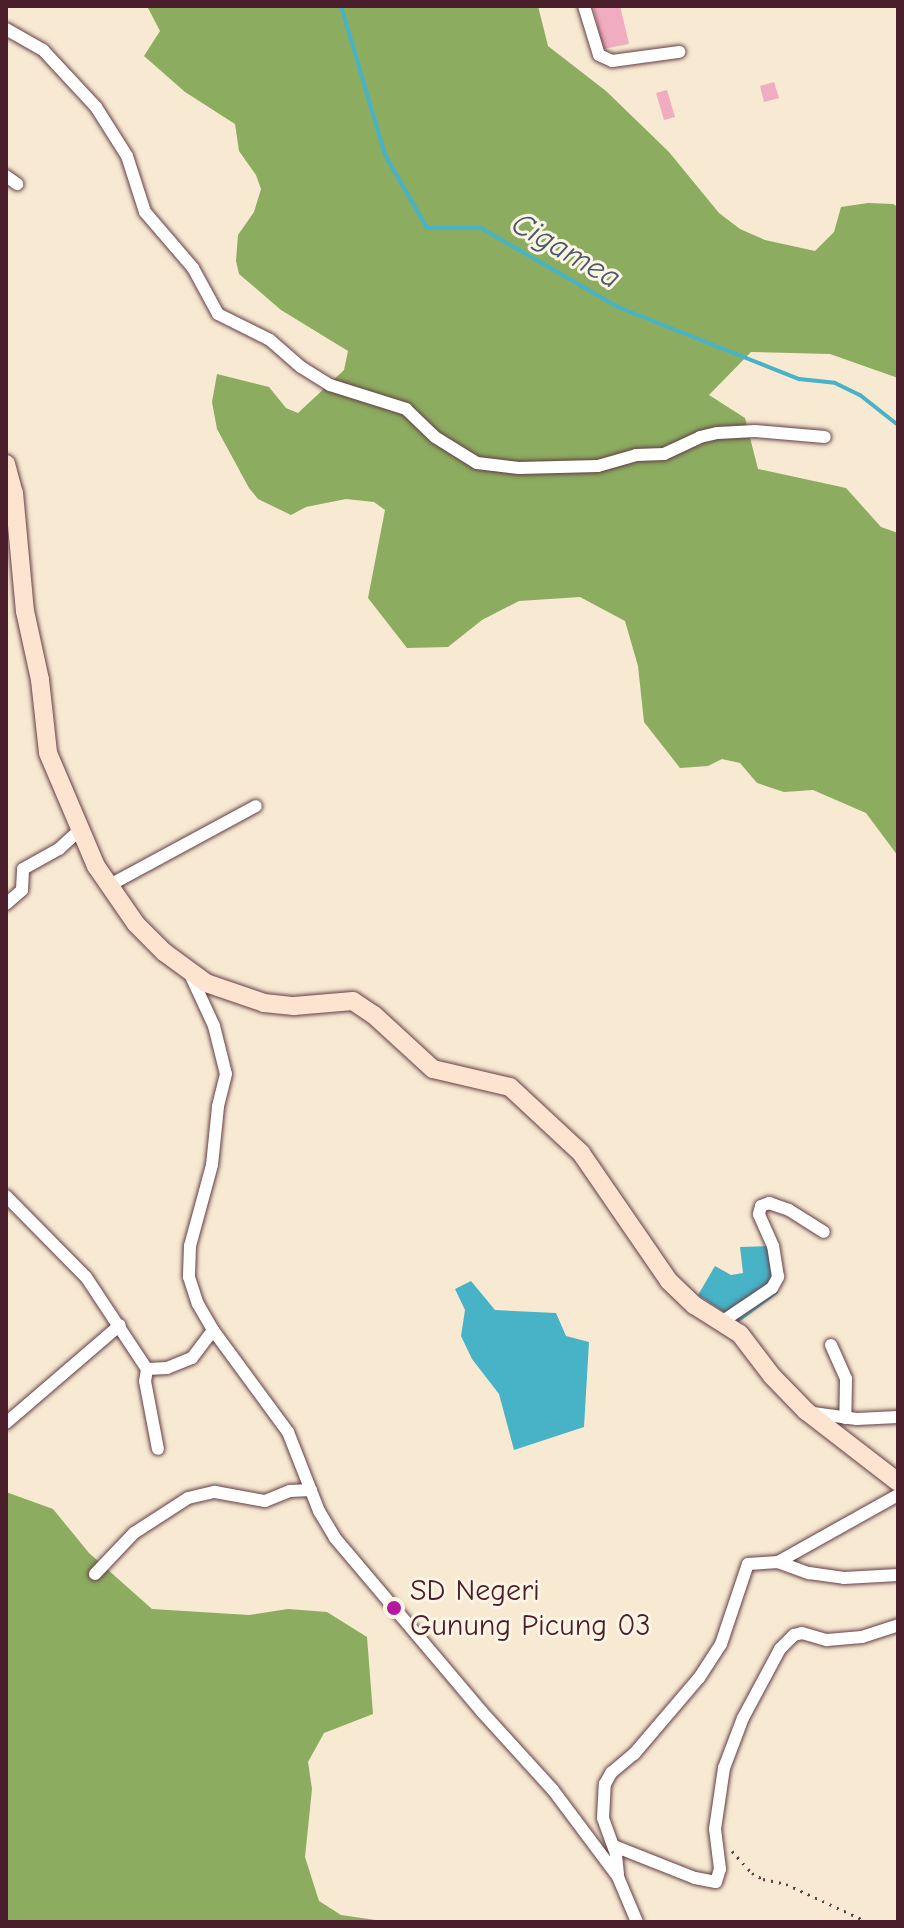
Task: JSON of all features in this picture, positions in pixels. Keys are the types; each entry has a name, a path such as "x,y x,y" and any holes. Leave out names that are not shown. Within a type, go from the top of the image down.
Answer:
{"main road":[{"path":"6,464 14,493 25,611 40,680 48,753 78,831 108,886 142,930 206,983 264,1003 294,1006 353,1001 374,1015 433,1069 510,1087 581,1153 669,1281 694,1305 723,1321 747,1341 772,1376 806,1411 898,1482"}],"street":[{"path":"584,6 599,55 612,61 679,52"},
{"path":"6,29 43,50 96,107 127,156 145,212 193,268 218,314 270,340 301,367 330,385 406,409 435,437 477,463 519,468 598,466 636,455 664,454 718,433 755,431 825,437"},
{"path":"108,886 256,806"},
{"path":"6,904 22,890 23,869 59,849 78,831"},
{"path":"189,971 210,1015 226,1066 212,1165 188,1265 198,1304 213,1330 288,1432 326,1525 482,1712 532,1765 618,1877 637,1922"},
{"path":"6,1196 74,1264 120,1325 147,1369 146,1390 158,1449"},
{"path":"723,1321 772,1288 778,1277 773,1246 759,1214 761,1206 769,1203 789,1210 824,1232"},
{"path":"6,1423 120,1325"},
{"path":"147,1369 167,1368 192,1358 213,1330"},
{"path":"831,1345 846,1379 845,1418"},
{"path":"806,1411 845,1418 898,1417"},
{"path":"95,1574 134,1533 188,1498 215,1492 243,1500 265,1501 290,1491 311,1490"},
{"path":"778,1562 898,1495"},
{"path":"618,1877 614,1846 603,1818 602,1802 611,1773 634,1754 699,1678 721,1644 736,1590 748,1564 778,1562 809,1573 844,1578 898,1575"},
{"path":"614,1846 695,1878 716,1882 720,1869 715,1829 724,1768 743,1718 780,1649 794,1635 802,1633 827,1640 862,1637 898,1625"}],"path":[{"path":"732,1851 763,1879 786,1884 868,1922"}],"green space":[{"path":"147,6 538,6 548,46 606,91 669,152 719,213 740,229 765,240 815,251 834,232 841,207 868,203 898,207 898,378 830,354 751,352 709,395 745,418 758,469 846,488 881,527 898,533 898,856 866,813 813,790 784,792 757,783 740,763 722,759 708,766 680,768 644,722 638,666 625,621 580,597 519,601 482,620 448,647 407,648 368,598 385,510 374,502 346,499 306,507 291,515 258,499 217,429 212,402 217,374 269,387 286,408 298,413 344,370 348,351 281,310 239,274 236,261 238,235 254,212 261,189 256,175 239,151 235,124 185,92 144,56 160,31"},
{"path":"6,1492 53,1509 89,1553 152,1609 249,1615 288,1609 327,1612 367,1637 373,1714 324,1733 308,1762 312,1789 305,1857 319,1901 341,1915 389,1922 6,1922"}],"water":[{"path":"774,1246 778,1293 739,1322 698,1295 715,1266 731,1275 743,1273 740,1247"},
{"path":"471,1281 495,1310 556,1313 566,1336 589,1342 584,1427 514,1450 499,1394 472,1359 461,1336 465,1310 455,1289"}],"building":[{"path":"593,6 620,6 629,44 603,49"},
{"path":"774,82 779,98 764,102 760,86"},
{"path":"667,90 675,117 664,120 656,93"}],"waterway":[{"name":"Cigamea","path":"341,6 385,155 427,228 481,228 618,307 799,379 835,383 860,395 898,425"}],"place":[{"name":"SD Negeri Gunung Picung 03","path":"394,1608"}]}
